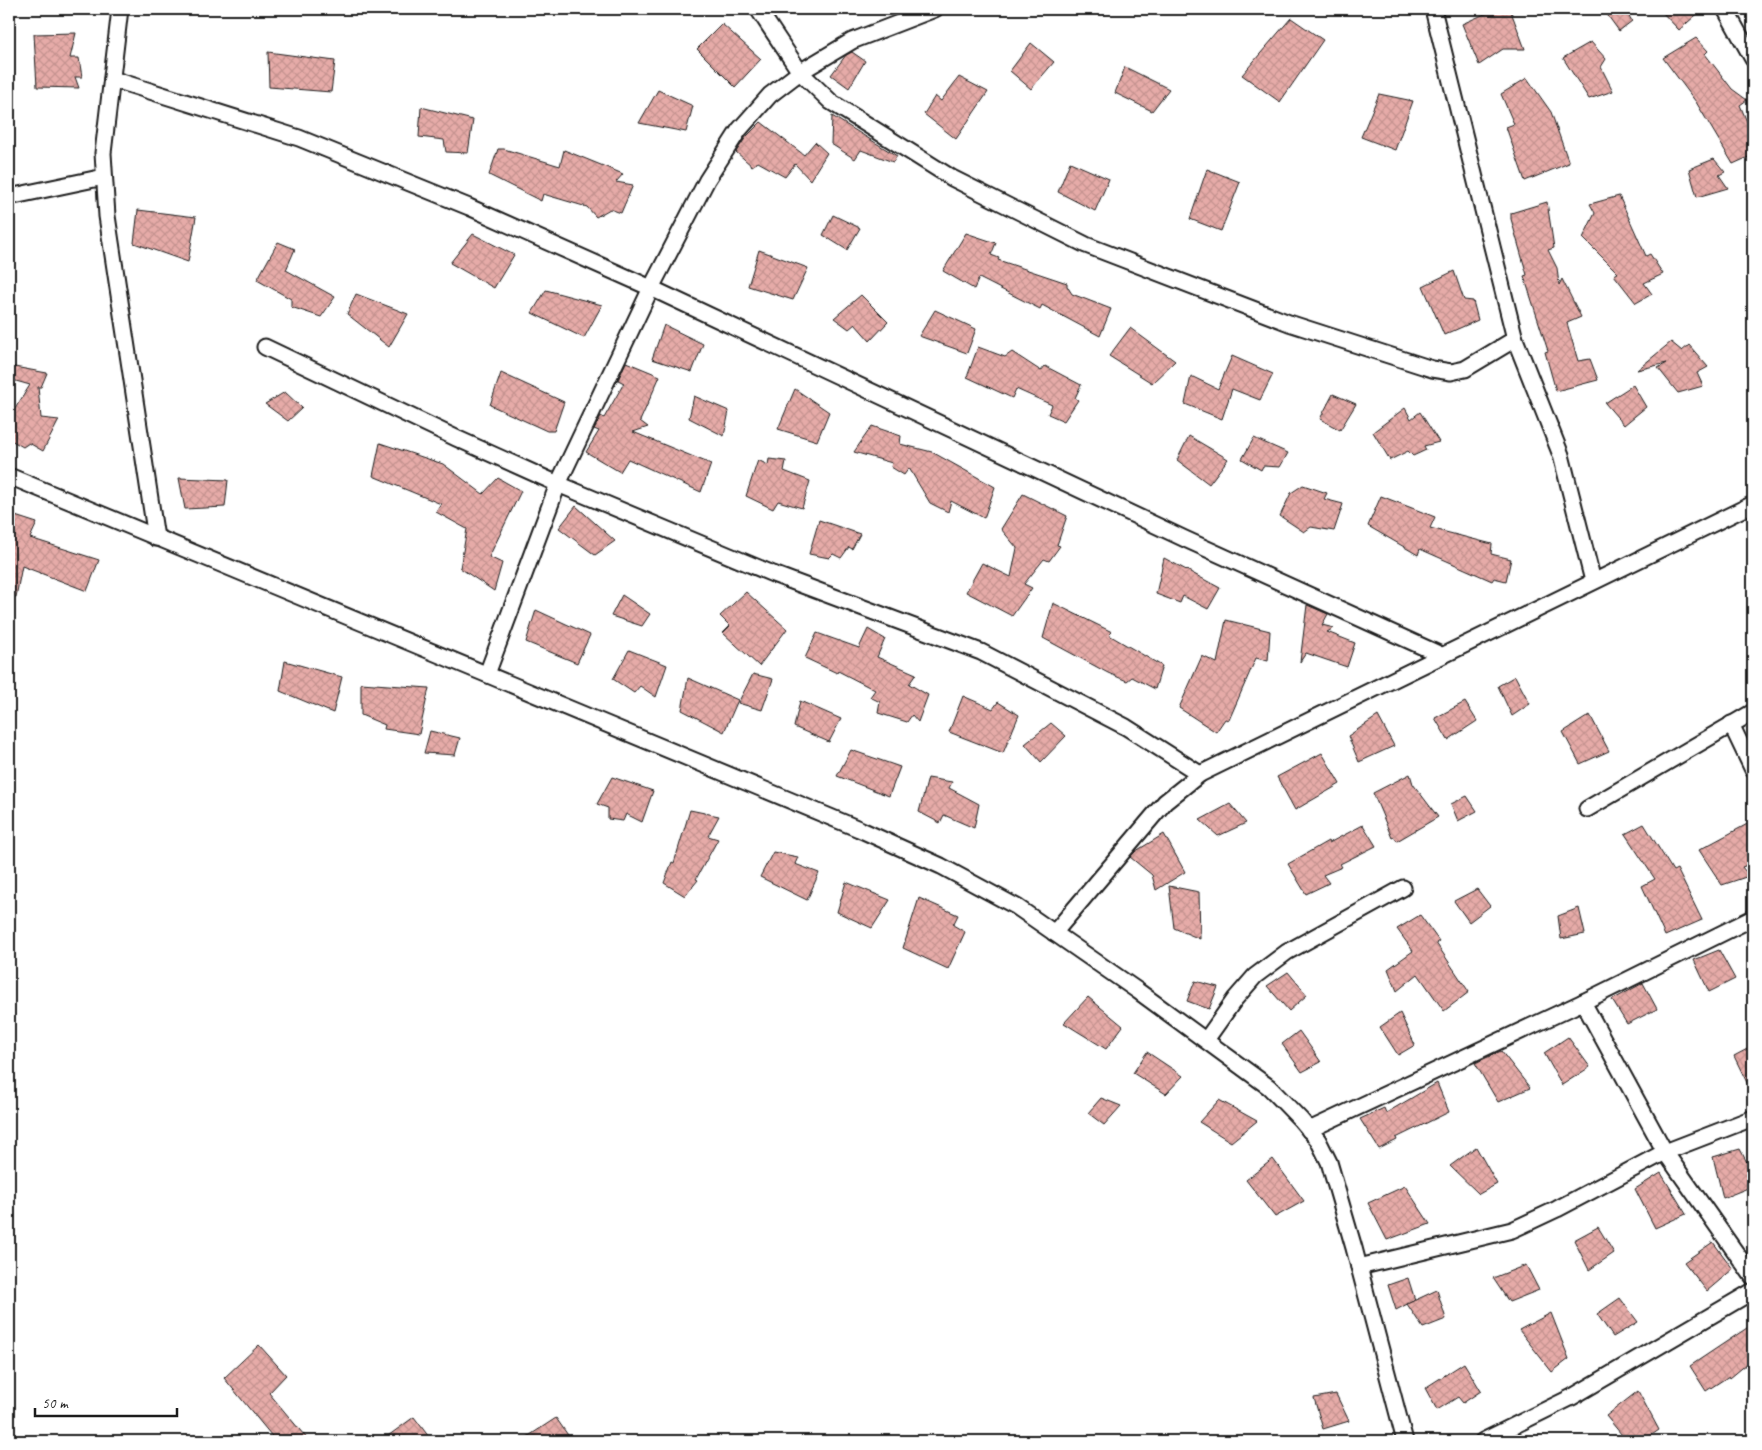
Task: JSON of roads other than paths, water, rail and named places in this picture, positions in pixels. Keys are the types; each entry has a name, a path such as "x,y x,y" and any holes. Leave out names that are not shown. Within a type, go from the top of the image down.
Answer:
{"street":[{"path":"120,9 103,153 104,178 107,216 156,538"},
{"path":"758,9 800,72 831,102 952,178 1086,245 1289,323 1432,369 1451,372 1465,369 1514,339"},
{"path":"488,674 558,484 651,288 706,180 739,130 770,95 800,72 852,41 935,9"},
{"path":"1433,9 1514,339 1561,455 1593,581"},
{"path":"1725,9 1753,59"},
{"path":"112,79 299,138 469,207 651,288 1185,539 1441,655"},
{"path":"9,197 104,178"},
{"path":"265,347 456,438 558,484 772,574 981,652 1126,727 1200,774"},
{"path":"9,476 859,829 942,866 1018,907 1269,1087 1318,1140 1329,1162 1405,1441"},
{"path":"1054,933 1165,802 1200,774 1753,504"},
{"path":"1587,809 1753,712"},
{"path":"1731,724 1753,770"},
{"path":"1206,1040 1235,998 1255,976 1287,952 1403,888"},
{"path":"1309,1130 1583,1002 1753,918"},
{"path":"1583,1002 1665,1152 1753,1277"},
{"path":"1359,1267 1512,1230 1557,1209 1665,1152 1753,1118"},
{"path":"1483,1441 1572,1398 1753,1291"}]}
